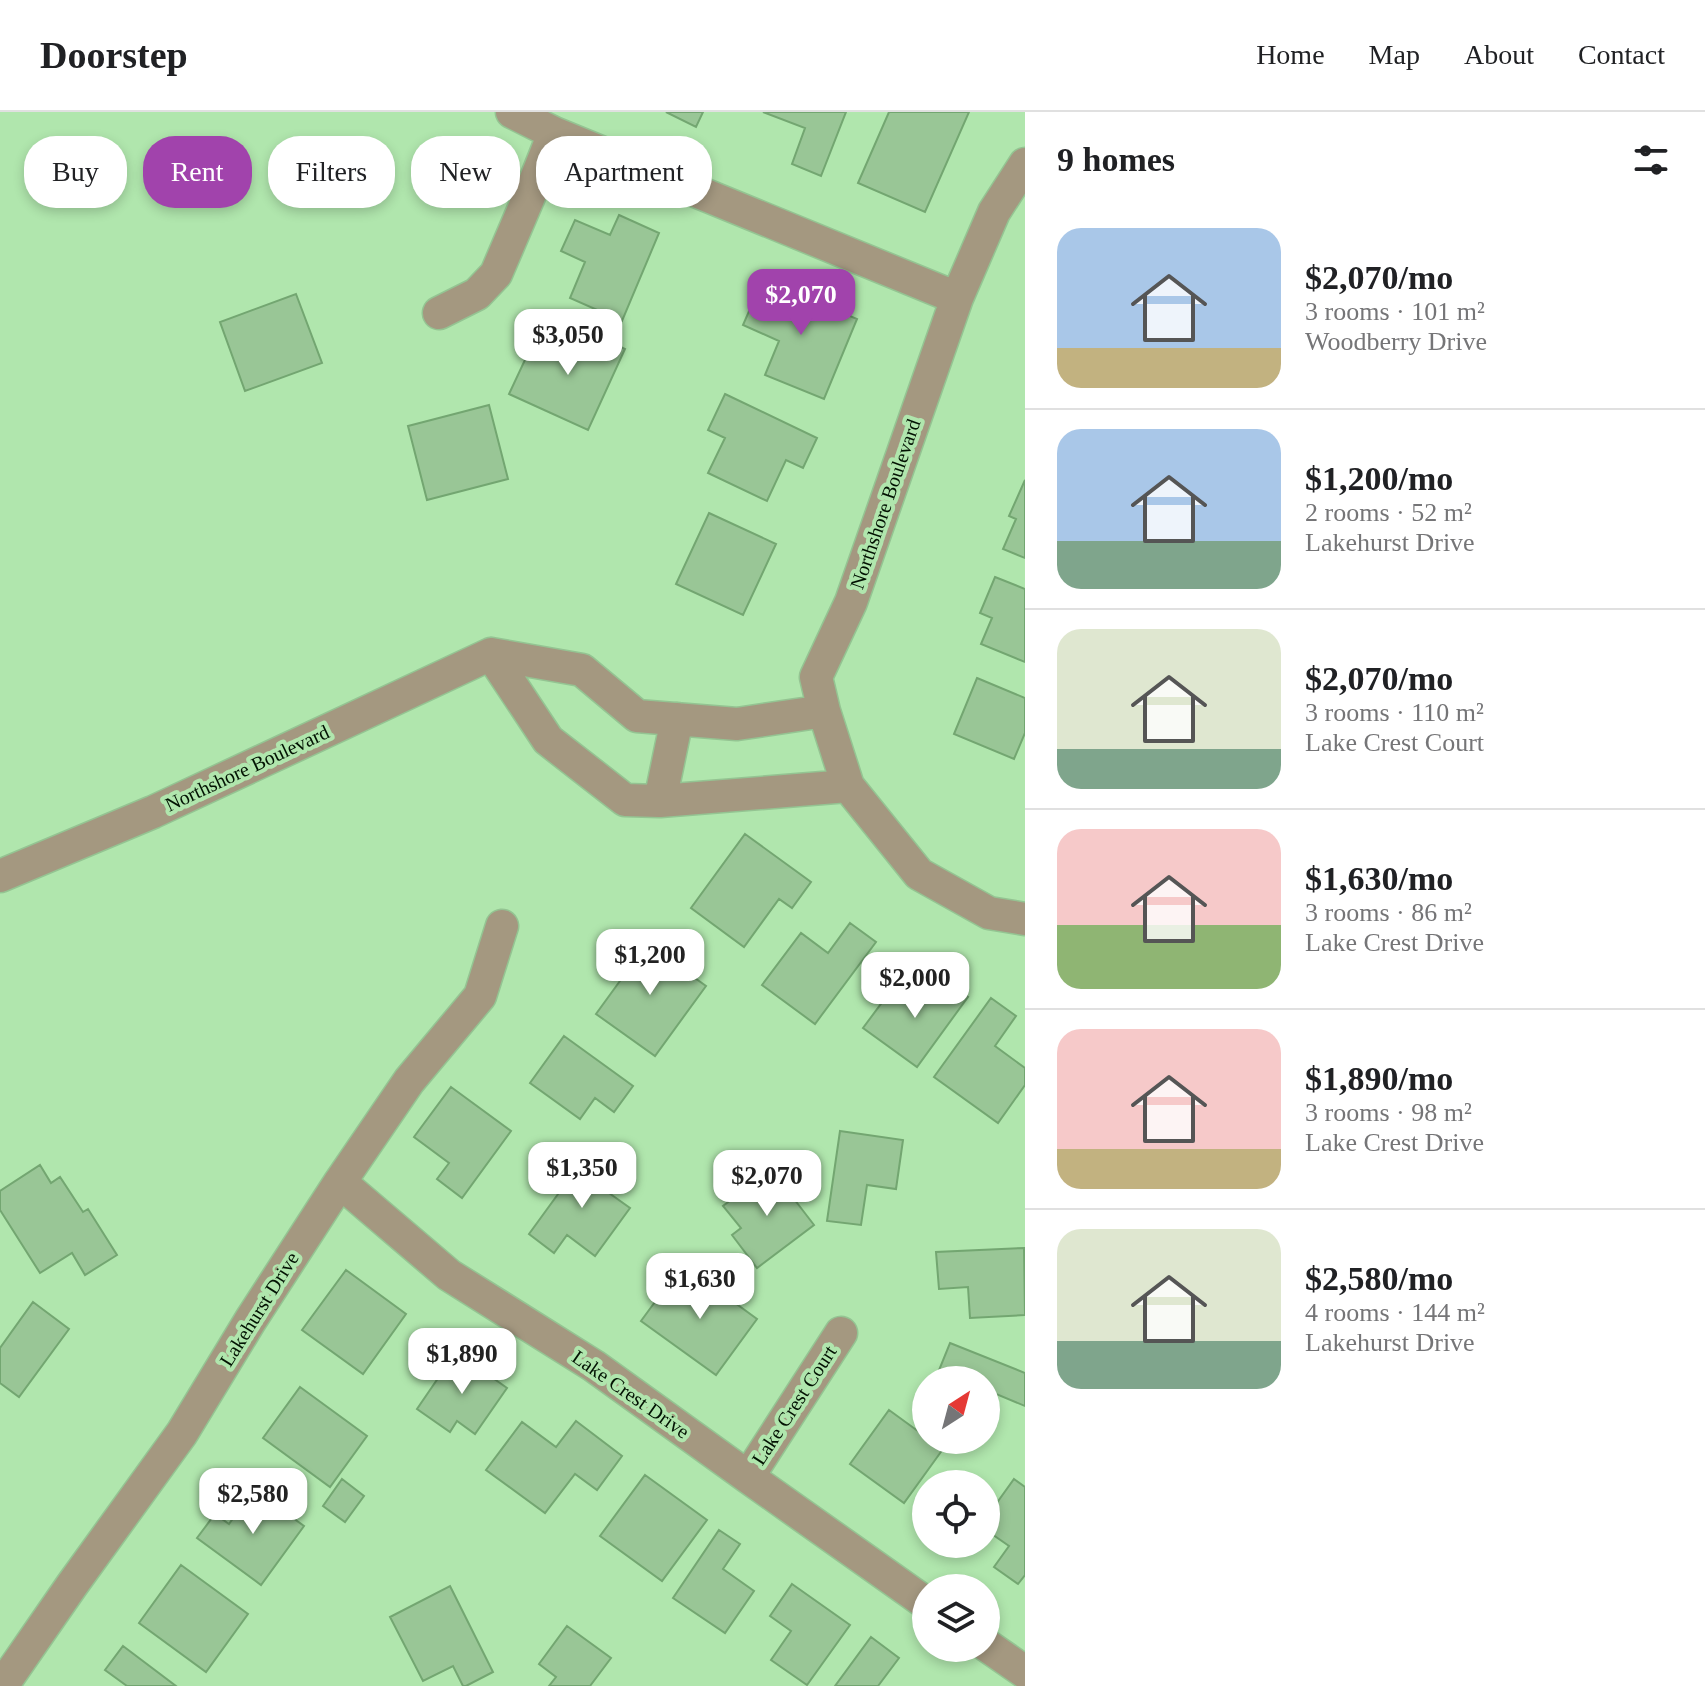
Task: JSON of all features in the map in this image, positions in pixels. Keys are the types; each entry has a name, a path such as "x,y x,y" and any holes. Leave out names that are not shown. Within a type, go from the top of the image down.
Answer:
{"street":[{"path":"512,112 554,133 957,298"},
{"path":"439,313 477,294 496,274 554,133"},
{"name":"Northshore Boulevard","path":"848,786 816,677 851,602 957,298 994,212 1025,164"},
{"path":"491,654 582,670 637,716 737,724 824,711"},
{"path":"491,654 548,740 625,800 660,801 848,786 919,874 989,913 1025,919"},
{"name":"Northshore Boulevard","path":"0,876 153,812 491,654"},
{"path":"660,801 677,719"},
{"name":"Lakehurst Drive","path":"2,1686 182,1433 250,1321 409,1081 480,996 502,926"},
{"name":"Lake Crest Drive","path":"340,1182 449,1275 594,1366 912,1593"},
{"name":"Lake Crest Court","path":"748,1477 841,1333"},
{"path":"1000,1655 1025,1672"}],"building":[{"path":"666,112 703,112 696,127"},
{"path":"763,112 846,112 821,176 792,164 805,128"},
{"path":"889,112 969,112 925,212 858,183"},
{"path":"619,215 659,233 622,321 570,298 585,262 561,251 575,220 610,235"},
{"path":"763,279 857,319 824,399 765,375 779,341 743,325"},
{"path":"296,294 322,363 245,391 220,322"},
{"path":"586,331 625,349 588,430 509,394 538,332 578,350"},
{"path":"725,394 817,438 803,468 786,460 767,501 708,473 725,438 708,430"},
{"path":"489,405 508,479 427,500 408,426"},
{"path":"1025,480 1025,558 1003,549 1016,519 1009,516"},
{"path":"709,513 776,544 743,615 676,584"},
{"path":"995,577 1025,589 1025,662 981,644 992,618 980,613"},
{"path":"977,678 1025,698 1025,733 1014,759 954,734"},
{"path":"745,834 811,882 792,908 779,899 744,947 691,908"},
{"path":"850,923 876,942 815,1024 762,985 801,933 828,953"},
{"path":"639,938 706,986 655,1056 596,1014 625,974 616,968"},
{"path":"944,979 968,997 917,1067 863,1028 898,981 927,1002"},
{"path":"991,998 1016,1016 995,1046 1025,1068 1025,1085 998,1123 934,1077"},
{"path":"564,1036 633,1086 614,1112 595,1098 580,1119 530,1083"},
{"path":"451,1087 511,1131 462,1198 437,1179 449,1163 414,1137"},
{"path":"840,1131 903,1140 896,1189 867,1185 861,1225 827,1221"},
{"path":"588,1153 613,1172 602,1188 630,1208 595,1256 567,1235 554,1253 529,1234"},
{"path":"40,1165 51,1183 60,1177 83,1212 88,1209 117,1255 85,1275 72,1253 40,1273 0,1210 0,1191"},
{"path":"771,1169 814,1225 757,1268 732,1235 741,1228 723,1206"},
{"path":"1024,1248 1025,1315 970,1318 968,1287 939,1289 936,1252"},
{"path":"346,1270 406,1314 363,1374 302,1330"},
{"path":"694,1273 757,1319 716,1375 641,1321 674,1276 686,1284"},
{"path":"33,1302 69,1329 19,1397 0,1383 0,1348"},
{"path":"950,1343 1025,1373 1025,1406 1000,1396 1000,1366 941,1366"},
{"path":"456,1352 507,1388 475,1434 457,1421 450,1432 417,1409"},
{"path":"300,1387 367,1436 330,1487 263,1438"},
{"path":"889,1410 912,1427 912,1454 939,1454 928,1470 912,1470 912,1492 904,1503 850,1464"},
{"path":"576,1421 622,1456 597,1490 575,1474 545,1513 486,1470 522,1422 556,1447"},
{"path":"645,1475 707,1520 662,1581 600,1536"},
{"path":"342,1479 364,1496 345,1522 323,1506"},
{"path":"1014,1479 1025,1487 1025,1575 1018,1584 994,1567 1009,1546 1000,1540 1000,1498"},
{"path":"253,1489 304,1526 261,1585 197,1538 215,1514 229,1524"},
{"path":"719,1530 740,1544 723,1569 754,1591 725,1633 673,1598"},
{"path":"181,1565 248,1614 206,1672 139,1623"},
{"path":"792,1584 850,1625 807,1685 771,1660 791,1631 770,1616"},
{"path":"450,1586 493,1672 466,1686 463,1686 453,1666 423,1681 390,1617"},
{"path":"567,1626 611,1658 590,1686 549,1686 556,1677 539,1664"},
{"path":"871,1637 899,1658 878,1686 835,1686"},
{"path":"123,1646 176,1686 127,1686 105,1670"}]}
